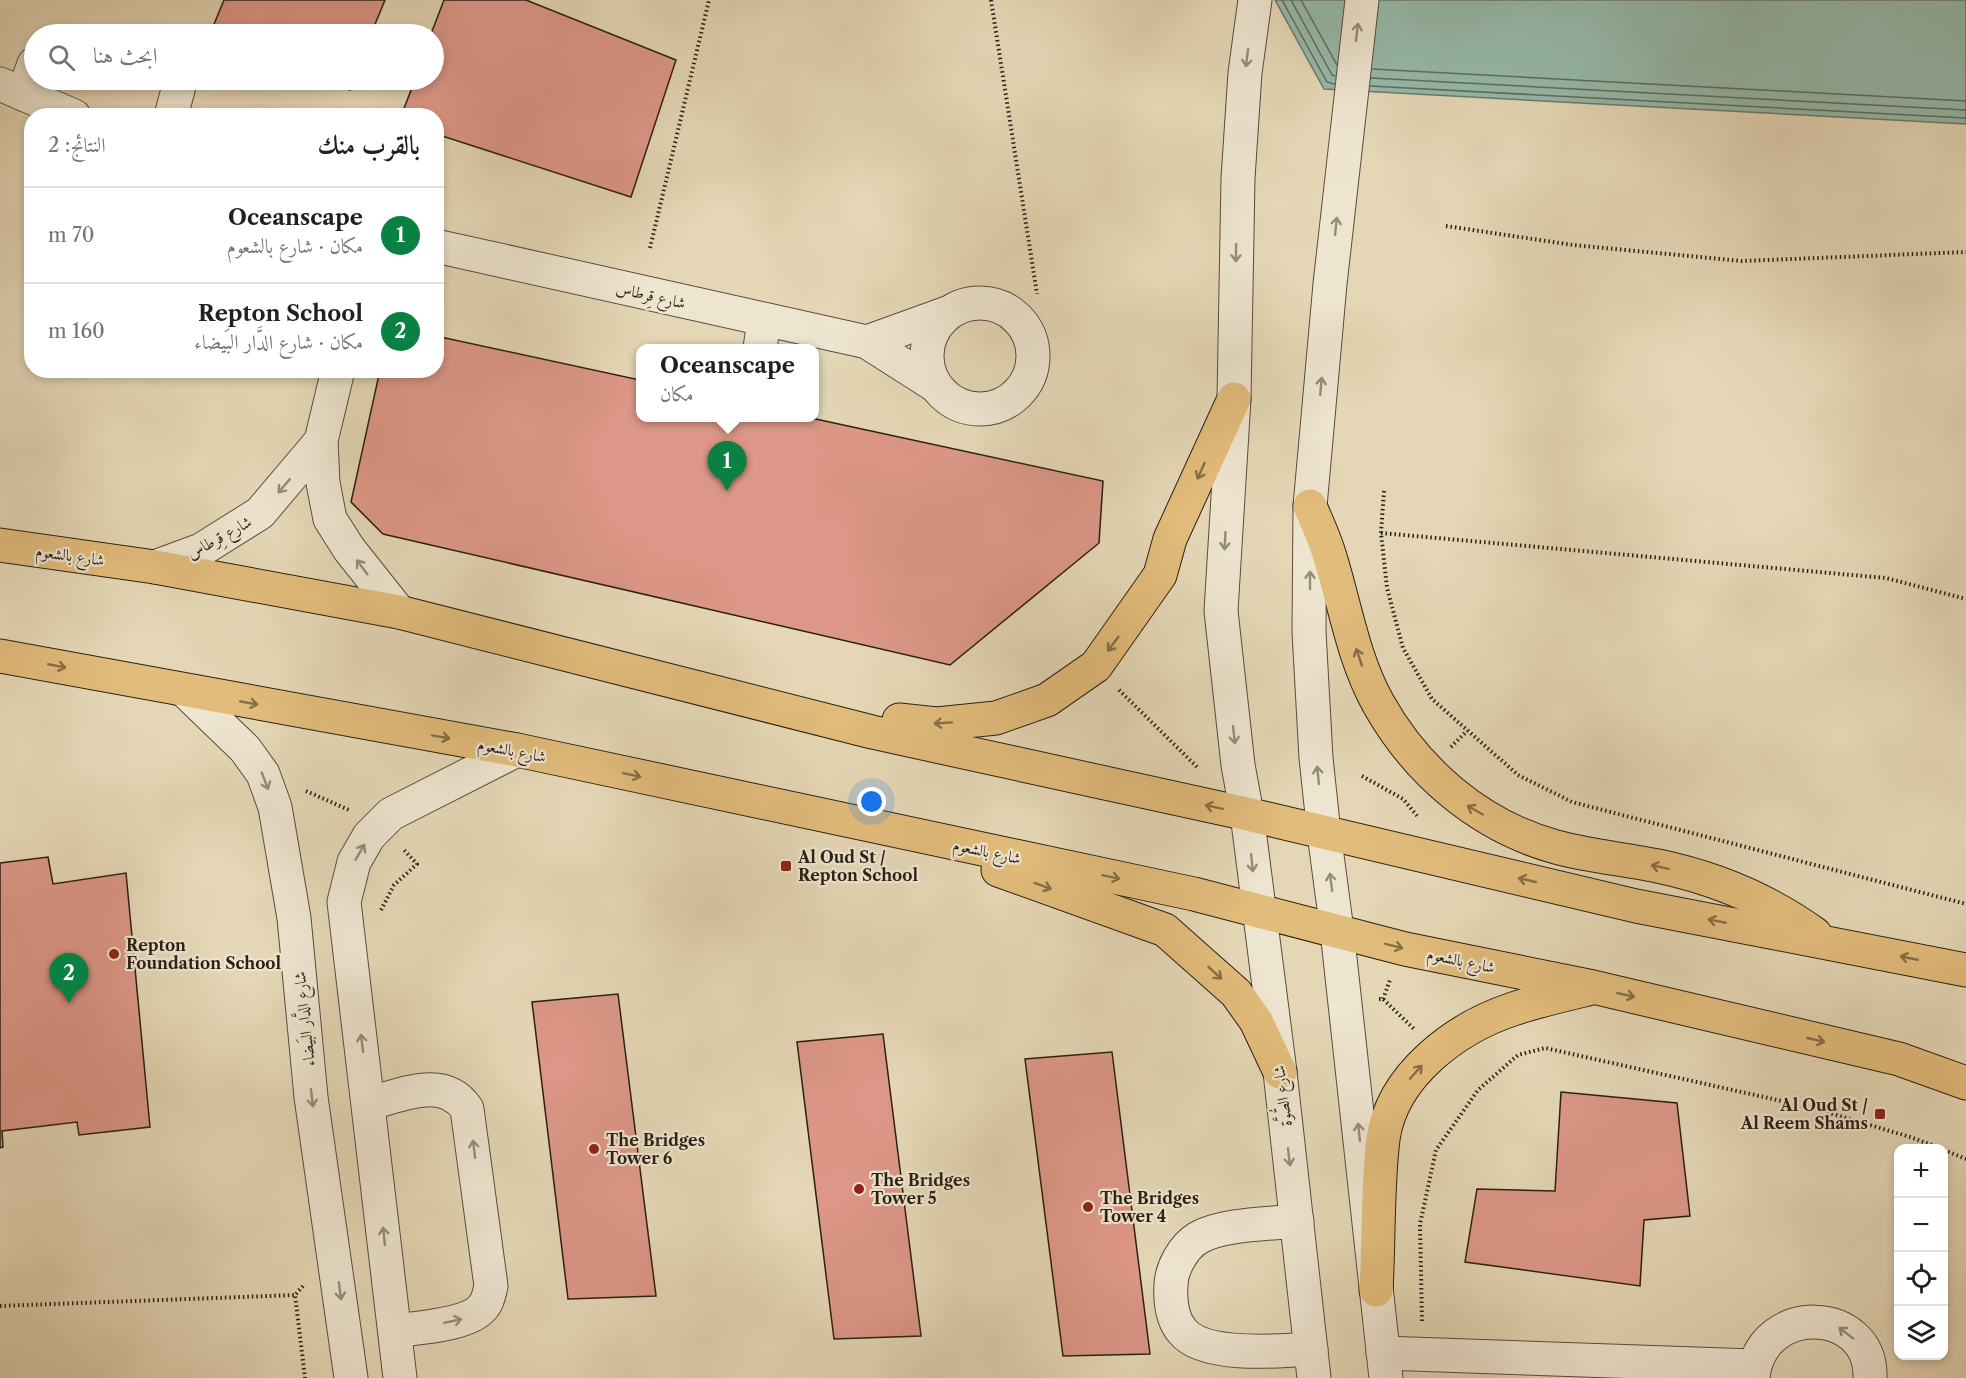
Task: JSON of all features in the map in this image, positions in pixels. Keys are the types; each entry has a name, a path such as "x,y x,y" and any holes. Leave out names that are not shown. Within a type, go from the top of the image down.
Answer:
{"main road":[{"path":"826,720 866,717 937,724 996,718 1047,700 1096,666 1160,575 1170,539 1233,399"},
{"path":"1310,506 1330,555 1359,660 1376,700 1399,738 1428,772 1466,804 1509,829 1555,847 1660,867 1731,887 1797,920 1826,942"},
{"name":"شارع بالشعوم","path":"0,545 155,567 399,612 826,720 1247,814 1636,906 1964,968"},
{"name":"شارع بالشعوم","path":"0,656 517,750 1194,894 1405,949 1593,987 1899,1059 1966,1083"},
{"path":"890,830 1165,930 1236,993 1256,1021 1280,1072"},
{"path":"1376,1290 1383,1138 1393,1104 1413,1073 1437,1051 1478,1024 1512,1010 1593,987"}],"street":[{"name":"شارع الصُّوَّة","path":"1255,0 1245,74 1238,178 1233,399 1221,611 1238,765 1247,814 1280,1072 1313,1363"},
{"path":"1362,0 1330,284 1310,506 1310,632 1316,758 1385,1366 1423,1355 1754,1372 1762,1347 1777,1332 1796,1323 1816,1320 1835,1325 1852,1337 1865,1353 1870,1378"},
{"path":"34,90 62,108"},
{"name":"شارع قِرطاس","path":"444,248 762,335 867,342 936,386"},
{"path":"867,342 968,304 986,303 1003,309 1017,318 1027,333 1032,350 1032,367 1025,383 1013,397 990,408 964,407 948,399 936,386 928,371 927,354 930,337 939,322 952,311"},
{"name":"شارع قِرطاس","path":"336,378 321,441 323,483 330,519 349,549 399,612"},
{"name":"شارع قِرطاس","path":"155,567 201,550 260,513 321,441"},
{"name":"شارع الدَّار البَيضاء","path":"185,691 245,749 263,774 275,807 294,918 311,1097 351,1378"},
{"path":"400,1378 344,902 354,862 369,836 392,814 517,750"},
{"path":"369,1103 438,1089 450,1092 460,1099 467,1109 491,1286 489,1297 476,1314 458,1320 395,1331"},
{"path":"1296,1221 1210,1232 1196,1239 1187,1248 1175,1267 1171,1289 1178,1324 1184,1334 1196,1342 1214,1347 1268,1352 1313,1363"}],"path":[{"path":"650,249 709,0"},
{"path":"991,0 1037,294"},
{"path":"1446,225 1573,246 1742,261 1966,252"},
{"path":"1384,491 1381,533 1388,588 1403,648 1432,699 1518,775 1572,802 1966,904"},
{"path":"1381,533 1886,578 1966,599"},
{"path":"1111,682 1203,773"},
{"path":"1444,754 1467,730"},
{"path":"1362,776 1403,799"},
{"path":"300,789 352,812"},
{"path":"1394,970 1383,999 1421,1036"},
{"path":"1423,1355 1420,1224 1436,1150 1478,1090 1518,1055 1545,1048 1569,1053 1813,1108 1929,1144"},
{"path":"1948,1152 1966,1159"},
{"path":"0,1306 295,1295"}],"water":[{"path":"1275,0 1966,0 1966,124 1324,89"}],"building":[{"path":"224,0 385,0 375,24 214,24"},
{"path":"444,0 526,0 676,60 631,197 444,137 444,108 404,108 411,90 444,90 444,24 435,24"},
{"path":"444,338 636,379 636,422 819,422 819,420 1103,481 1099,543 950,665 383,534 351,502 378,378 444,378"},
{"path":"48,857 53,884 126,873 150,1127 79,1135 77,1122 2,1131 3,1147 0,1148 0,863"},
{"name":"The Bridges Tower 6","path":"618,994 656,1296 568,1299 532,1002"},
{"name":"The Bridges Tower 5","path":"883,1034 921,1336 834,1339 797,1042"},
{"name":"The Bridges Tower 4","path":"1112,1052 1150,1354 1063,1356 1025,1059"},
{"path":"1561,1092 1677,1103 1690,1216 1644,1220 1640,1286 1465,1262 1477,1189 1555,1191"}],"place":[{"name":"Oceanscape","path":"727,491"},
{"name":"Al Oud St / Repton School","path":"786,866"},
{"name":"Repton Foundation School","path":"114,954"},
{"name":"Repton School","path":"69,1003"},
{"name":"Al Oud St / Al Reem Shams","path":"1880,1114"},
{"name":"The Bridges Tower 6","path":"594,1149"},
{"name":"The Bridges Tower 5","path":"859,1189"},
{"name":"The Bridges Tower 4","path":"1088,1207"}]}
